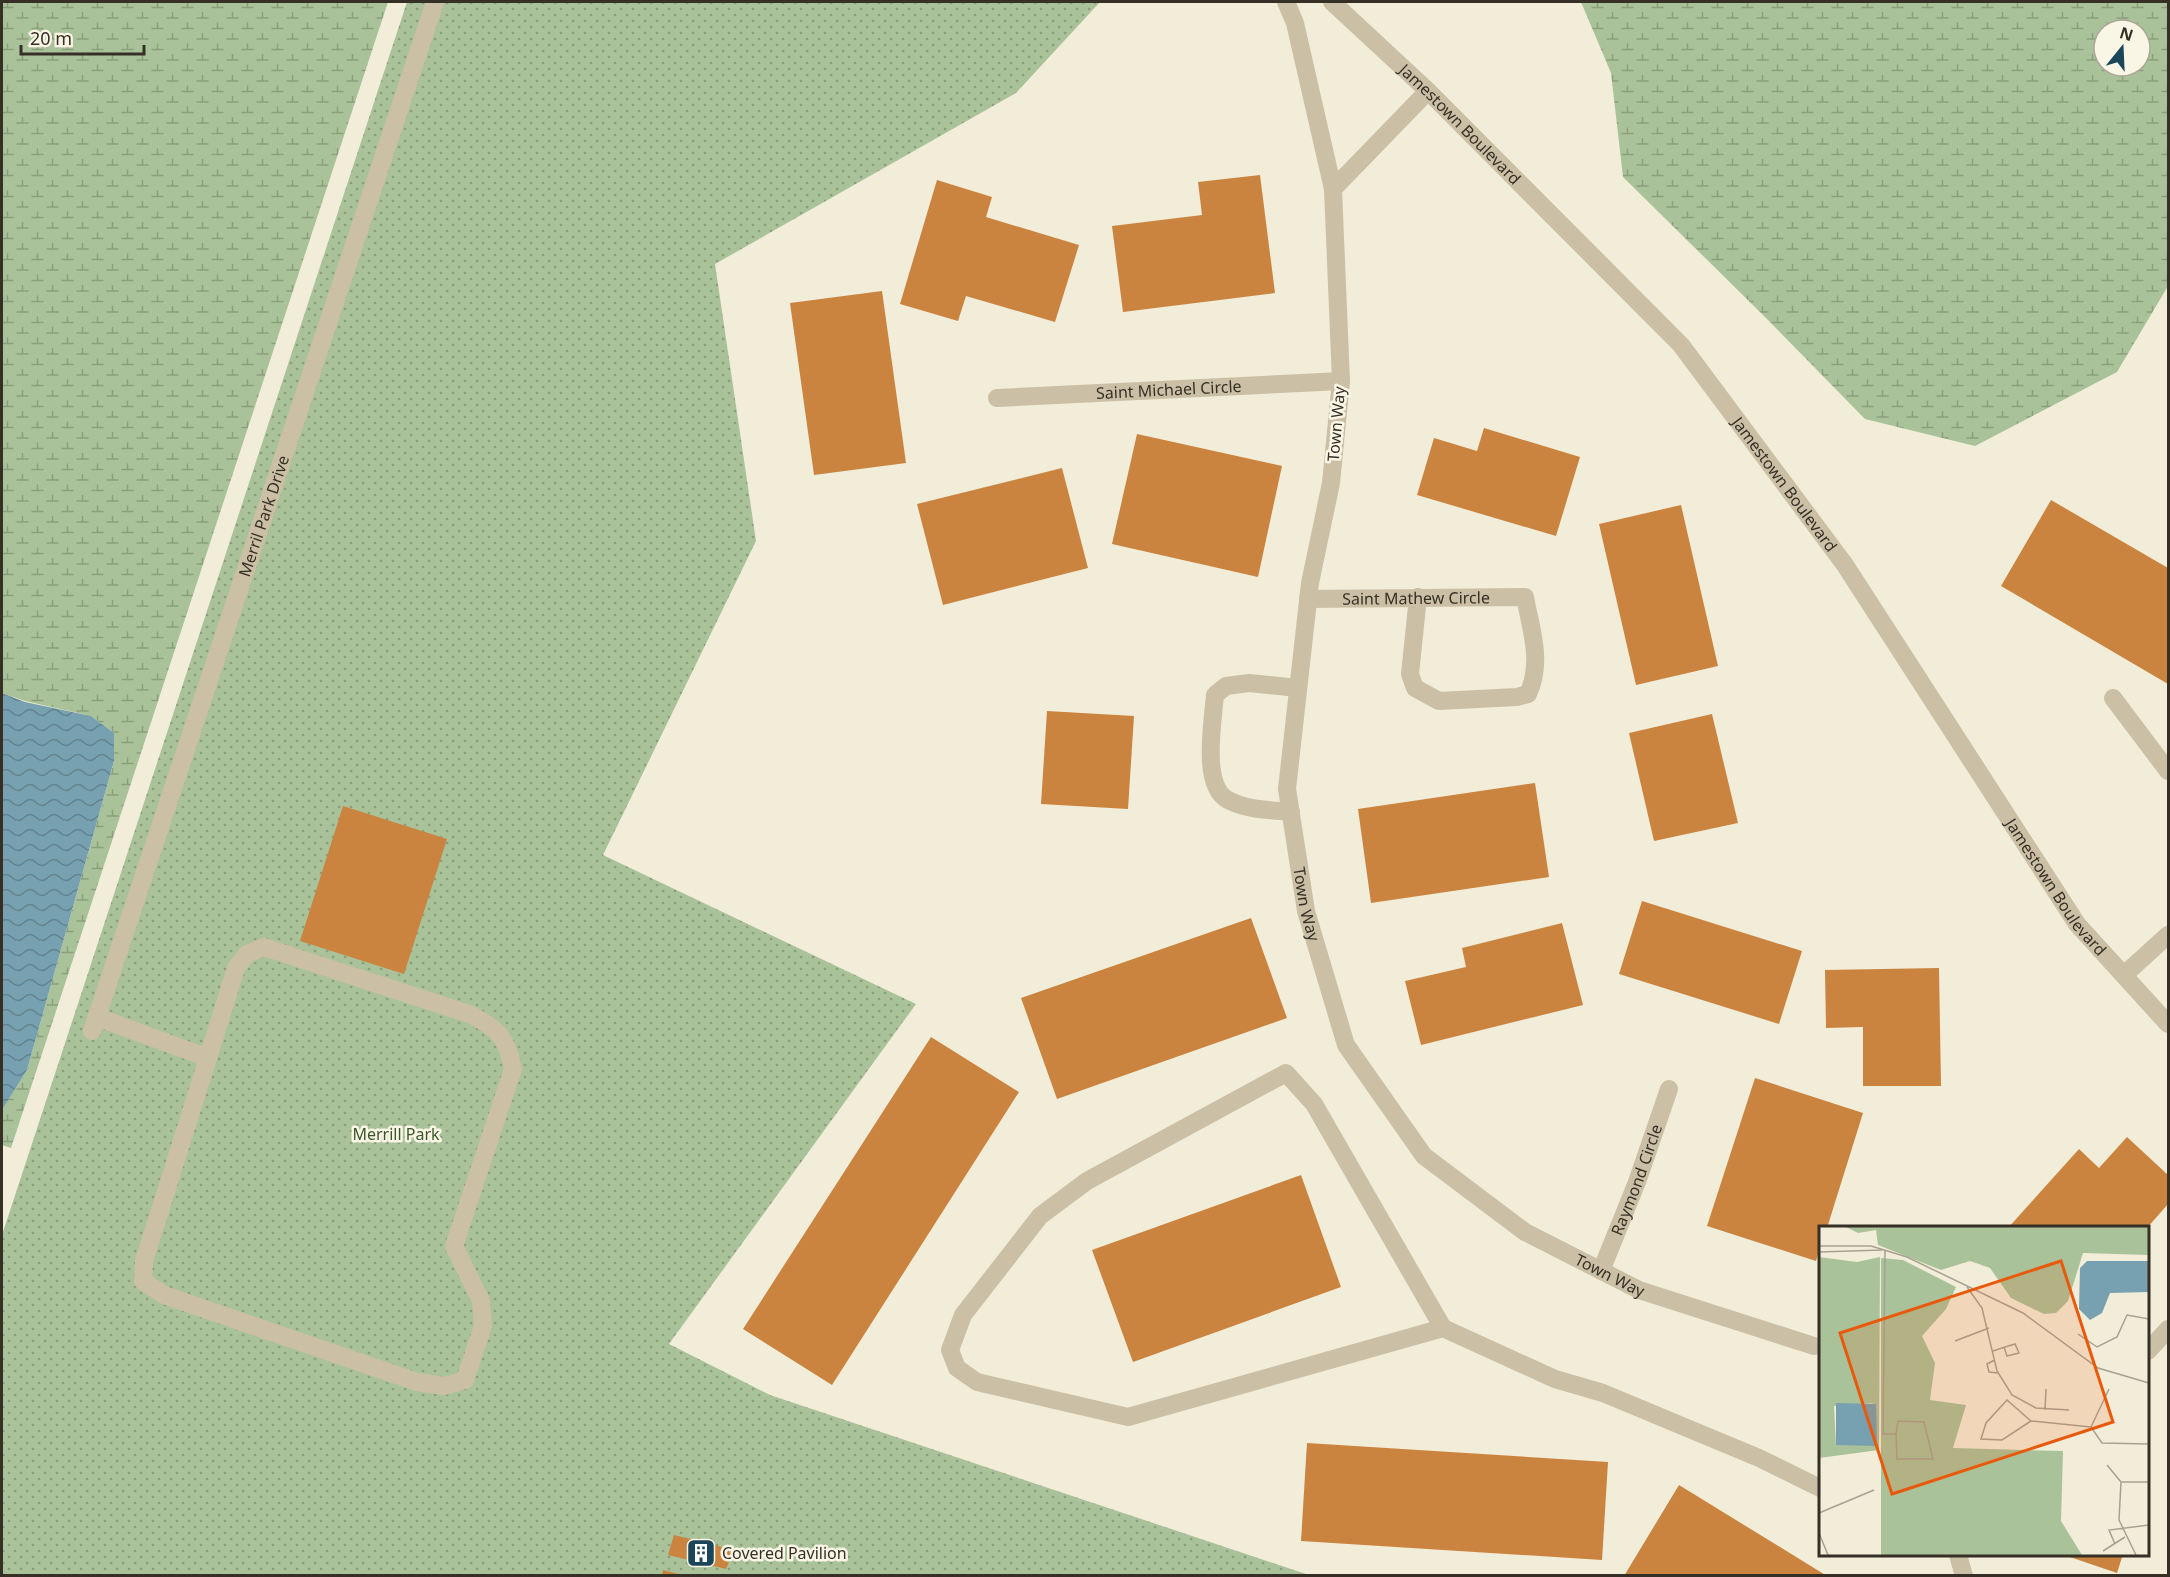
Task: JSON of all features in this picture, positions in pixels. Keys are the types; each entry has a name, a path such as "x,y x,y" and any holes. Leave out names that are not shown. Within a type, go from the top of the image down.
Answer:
{"street":[{"name":"Merril Park Drive","path":"208,1058 95,1024 435,2"},
{"name":"Town Way","path":"1286,2 1295,23 1333,189 1341,381 1331,483 1308,599 1287,789 1305,911 1346,1045 1424,1156 1525,1232 1639,1290 1814,1346"},
{"name":"Jamestown Boulevard","path":"1332,2 1428,91 1681,345 1845,565 2077,924 2169,1024"},
{"path":"1333,189 1428,91"},
{"name":"Saint Michael Circle","path":"997,398 1341,381"},
{"name":"Saint Mathew Circle","path":"1308,599 1418,597 1525,597 1537,661 1535,681 1528,694 1517,697 1439,701 1415,688 1410,674 1418,597"},
{"path":"1291,812 1252,808 1226,799 1215,789 1211,769 1212,737 1215,695 1226,686 1249,683 1298,688"},
{"path":"2113,698 2169,771"},
{"path":"2124,975 2169,935"},
{"path":"264,947 472,1015 493,1026 509,1048 513,1069 454,1246 481,1300 483,1326 465,1380 445,1386 417,1382 164,1295 143,1281 144,1261 208,1058 236,968 247,954 264,947"},
{"path":"1443,1328 1128,1417 977,1382 957,1368 950,1350 963,1315 1040,1215 1087,1181 1286,1073 1314,1104 1443,1328 1556,1379 1603,1394 1759,1458 1819,1487"},
{"name":"Raymond Circle","path":"1601,1271 1637,1182 1669,1089"},
{"path":"2149,1350 2169,1329"},
{"path":"1958,1556 1964,1575"}],"green space":[{"path":"2,2 388,2 11,1148 2,1145 2,1108 27,1070 114,761 114,733 91,716 25,701 2,693"},
{"name":"Merrill Park","path":"407,2 1100,2 1016,93 715,264 756,541 603,855 916,1004 669,1344 770,1395 1309,1575 2,1576 2,1235"},
{"path":"1581,2 2168,2 2168,286 2117,372 1975,446 1865,419 1623,177 1611,73"}],"water":[{"path":"2,693 25,702 91,716 114,733 114,761 27,1070 3,1108"}],"building":[{"path":"1260,175 1275,293 1123,312 1112,226 1202,215 1198,182"},
{"path":"937,180 992,197 986,217 1079,245 1055,322 966,296 958,321 900,304"},
{"path":"882,291 906,463 814,475 790,303"},
{"path":"1484,428 1580,457 1556,536 1417,495 1434,438 1477,451"},
{"path":"1137,434 1282,466 1258,577 1112,544"},
{"path":"1062,468 1088,568 943,605 917,504"},
{"path":"2051,500 2168,568 2168,684 2001,586"},
{"path":"1681,505 1718,666 1636,685 1599,524"},
{"path":"1047,711 1134,716 1128,809 1041,804"},
{"path":"1712,714 1738,823 1654,841 1629,733"},
{"path":"1535,783 1549,877 1371,903 1358,809"},
{"path":"343,806 447,839 404,974 300,941"},
{"path":"1642,901 1802,951 1779,1024 1619,974"},
{"path":"1251,918 1287,1018 1057,1099 1021,998"},
{"path":"1562,923 1583,1005 1421,1045 1405,981 1466,967 1462,948"},
{"path":"1939,968 1941,1086 1863,1086 1863,1027 1826,1028 1825,970"},
{"path":"931,1037 1019,1092 832,1385 743,1329"},
{"path":"1755,1078 1863,1113 1828,1226 1819,1226 1819,1250 1816,1261 1707,1226"},
{"path":"2127,1137 2168,1175 2168,1204 2149,1226 2010,1226 2079,1149 2099,1168"},
{"path":"1301,1175 1341,1287 1133,1362 1092,1250"},
{"path":"1307,1443 1608,1462 1602,1560 1301,1541"},
{"path":"1679,1485 1827,1576 1624,1576"},
{"name":"Covered Pavilion","path":"674,1535 734,1550 726,1569 668,1555"},
{"path":"2067,1556 2122,1556 2117,1573"},
{"name":"Covered Pavilion","path":"663,1570 682,1575 682,1576 662,1576"}],"place":[{"name":"Covered Pavilion","path":"701,1553"}]}
